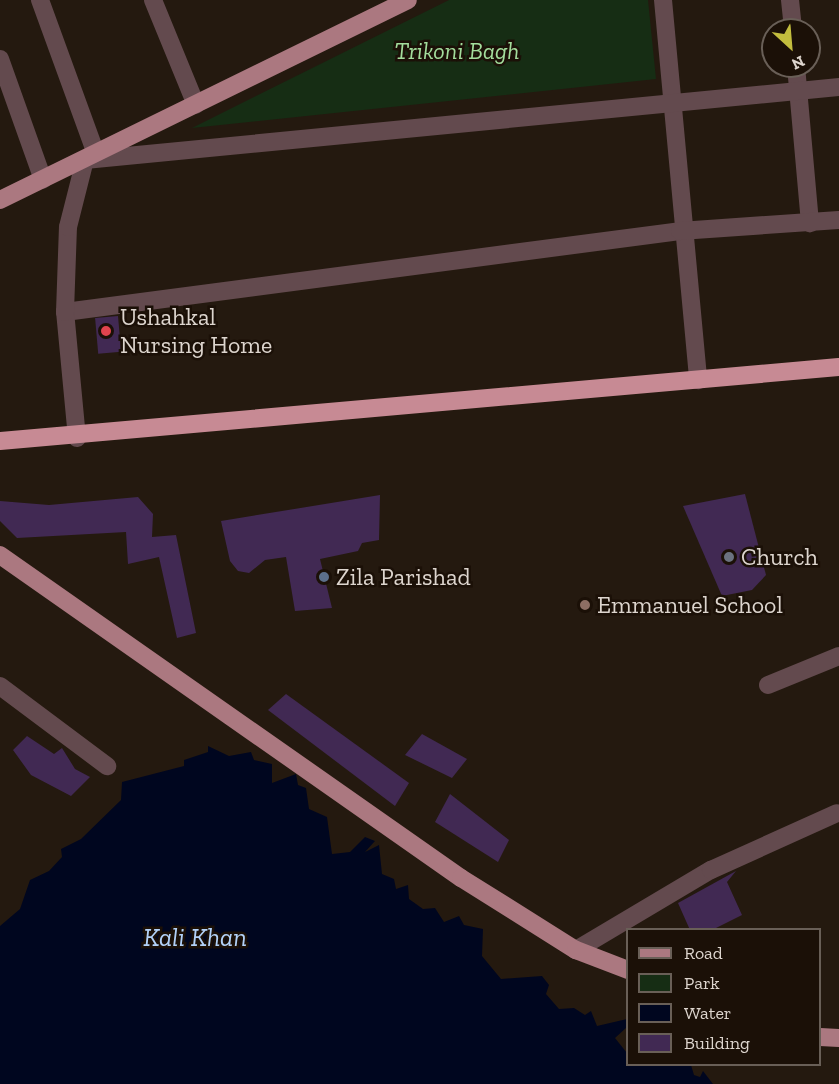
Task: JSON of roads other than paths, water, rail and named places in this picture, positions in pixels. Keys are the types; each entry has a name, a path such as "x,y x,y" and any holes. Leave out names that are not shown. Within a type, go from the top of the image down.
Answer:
{"highway":[{"path":"0,441 77,438 839,367"}],"main road":[{"path":"1,197 91,157 363,22 388,4 408,0"},
{"path":"0,555 461,878 576,950 626,970"},
{"path":"821,1037 839,1038"}],"street":[{"path":"40,0 91,157 68,227 65,312 77,438"},
{"path":"153,0 196,105"},
{"path":"663,0 688,230 698,380"},
{"path":"790,0 792,18"},
{"path":"0,59 43,180"},
{"path":"797,78 810,222"},
{"path":"91,157 839,87"},
{"path":"65,312 688,230 839,220"},
{"path":"768,685 839,656"},
{"path":"0,686 107,766"},
{"path":"576,950 711,870 837,813"}],"water":[{"name":"Kali Khan","path":"208,746 229,756 251,752 254,760 272,764 272,783 296,774 298,785 306,788 309,809 327,817 332,854 350,852 365,837 375,841 365,852 379,845 382,874 394,879 396,889 408,885 409,899 423,909 435,908 444,922 459,916 464,925 483,929 482,956 501,979 542,976 549,985 546,994 559,1009 574,1008 585,1015 591,1011 597,1026 626,1019 626,1028 615,1038 626,1052 626,1066 691,1066 694,1075 700,1077 703,1071 713,1084 0,1084 0,926 20,909 30,880 49,871 62,857 61,849 81,839 121,800 122,782 184,766 184,760 208,752"}],"place":[{"name":"Ushahkal Nursing Home","path":"106,331"},
{"name":"Church","path":"729,557"},
{"name":"Zila Parishad","path":"324,577"},
{"name":"Emmanuel School","path":"585,605"}],"park label":[{"name":"Trikoni Bagh","path":"457,51"}]}
